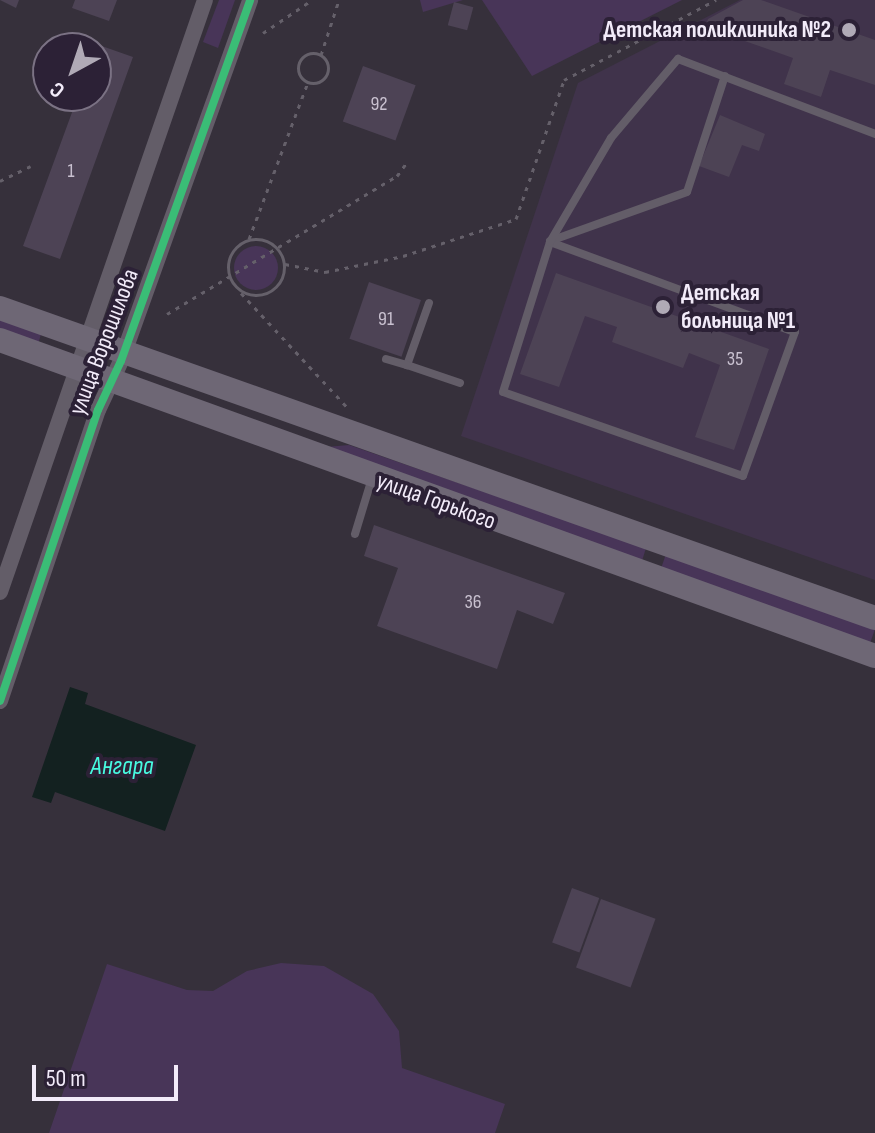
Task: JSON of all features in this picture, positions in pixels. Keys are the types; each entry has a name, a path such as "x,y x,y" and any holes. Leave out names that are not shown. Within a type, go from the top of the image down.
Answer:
{"main road":[{"name":"улица Горького","path":"0,308 875,618"},
{"name":"улица Горького","path":"0,340 662,583 875,656"},
{"path":"662,583 652,571 652,554 661,547 676,549"}],"street":[{"name":"улица Ворошилова","path":"0,592 205,0"},
{"name":"улица Ворошилова","path":"0,701 98,410 124,353 250,0"}],"lane":[{"path":"550,242 795,332 743,476 503,392 550,242 611,138 678,59 875,134"},
{"path":"550,242 687,192 725,76"},
{"path":"407,365 429,303"},
{"path":"386,359 460,383"},
{"path":"355,534 372,478"}],"path":[{"path":"263,33 312,0"},
{"path":"321,55 311,53 299,61 300,76 308,82 322,80 327,72 321,55 339,0"},
{"path":"285,264 325,272 403,256 516,219 564,80 716,0"},
{"path":"308,82 249,239 230,257 230,277 350,411"},
{"path":"167,314 397,176 408,161"},
{"path":"0,181 31,166"},
{"path":"249,239 268,241 277,248 285,264"},
{"path":"238,289 256,296 274,289 285,264"}],"shaded area":[{"path":"219,0 235,0 218,48 203,42"},
{"path":"420,0 463,0 423,12"},
{"path":"482,0 682,0 532,76"},
{"path":"740,0 875,0 875,580 461,436 578,83"},
{"path":"256,246 272,252 278,268 272,284 256,290 240,284 234,268 240,252"},
{"path":"0,316 42,331 38,344 0,330"},
{"path":"349,445 646,548 641,564 326,447"},
{"path":"666,554 875,626 870,642 660,570"},
{"path":"281,963 324,966 373,994 399,1031 402,1068 505,1104 495,1133 49,1133 107,964 187,990 213,991 247,971"}],"water":[{"name":"Ангара","path":"70,687 88,693 85,704 196,745 165,831 55,792 51,803 32,797"}],"building":[{"path":"0,0 19,0 16,8"},
{"path":"75,0 117,0 109,21 72,8"},
{"path":"743,0 761,0 875,40 875,85 830,70 821,97 784,84 793,58 705,27 708,19"},
{"path":"454,2 473,7 467,30 448,25"},
{"path":"112,50 133,57 60,259 23,246 72,112 112,112"},
{"path":"363,66 416,85 395,141 343,121"},
{"path":"720,115 765,134 759,151 742,145 729,177 699,166"},
{"path":"556,273 769,349 734,450 695,437 720,365 689,353 683,368 612,342 617,327 585,316 559,387 520,374"},
{"path":"369,282 421,300 401,357 349,339"},
{"path":"374,525 565,593 553,624 517,610 497,669 377,626 398,568 364,556"},
{"path":"572,888 599,898 579,952 552,943"},
{"path":"601,899 656,919 631,987 576,968"}],"cycle path":[{"path":"0,701 98,410 121,361 250,0"}],"place":[{"name":"Детская поликлиника №2","path":"849,30"},
{"name":"Детская больница №1","path":"663,307"}]}
